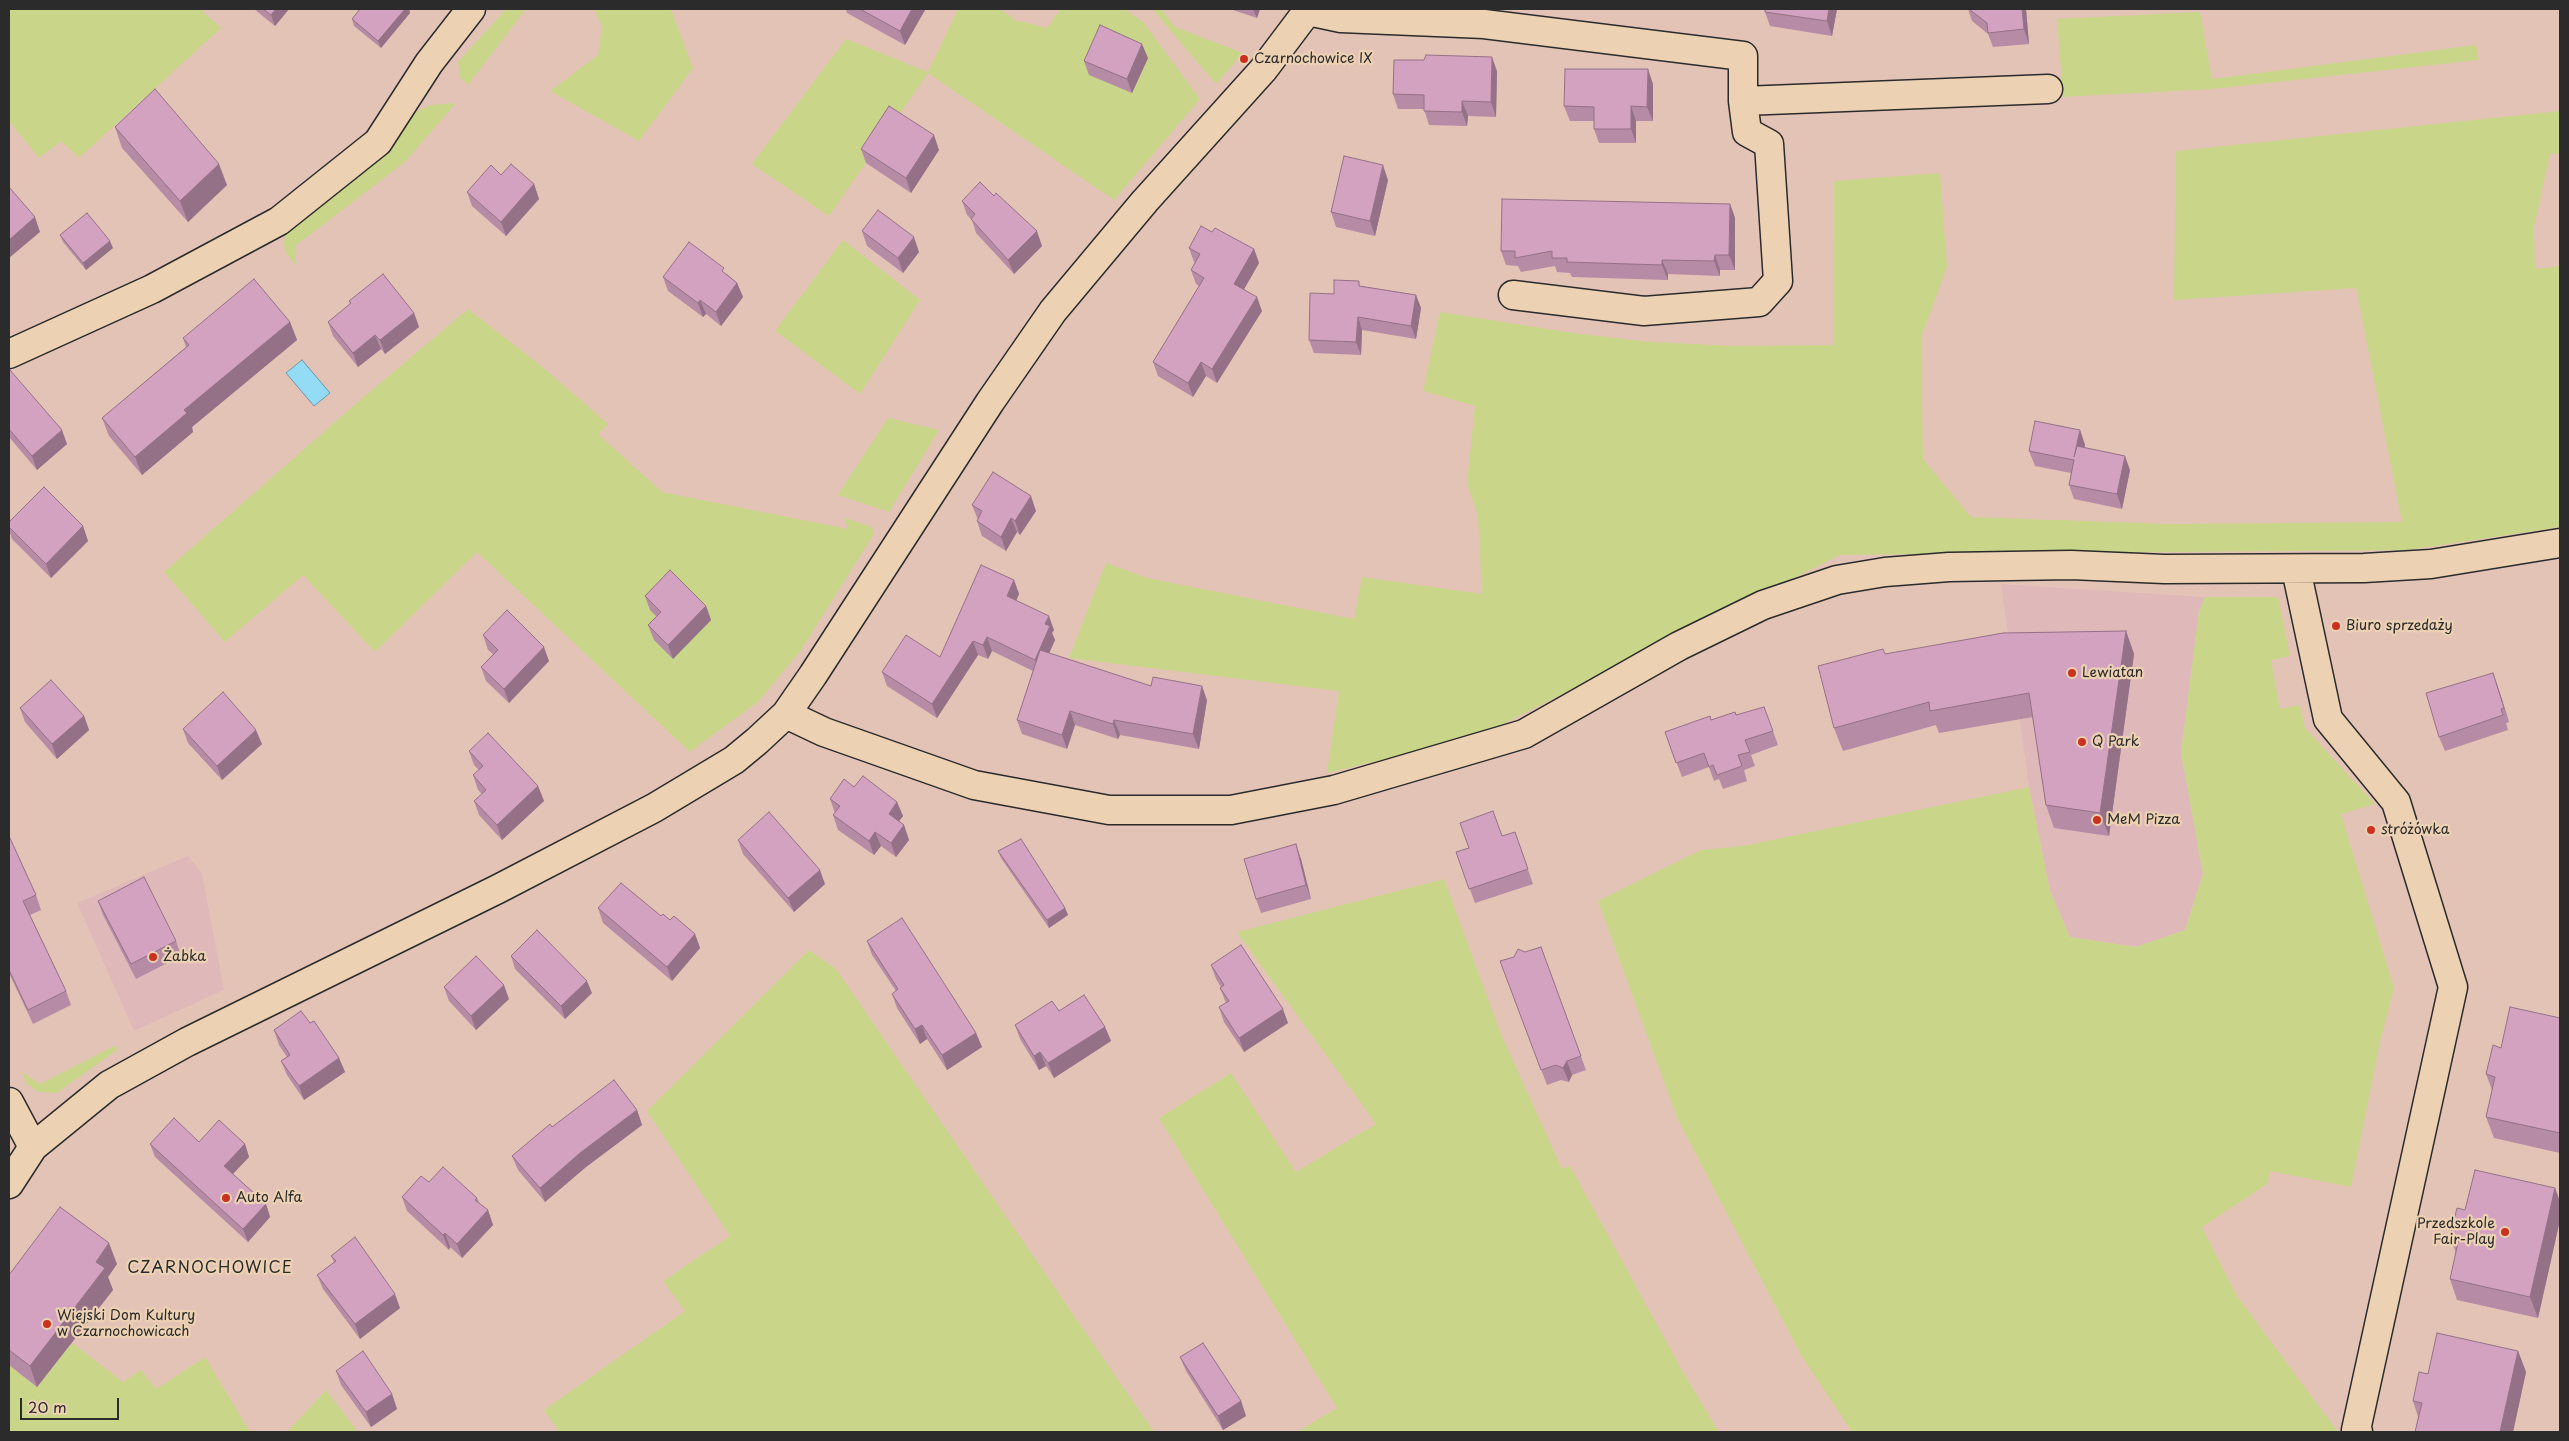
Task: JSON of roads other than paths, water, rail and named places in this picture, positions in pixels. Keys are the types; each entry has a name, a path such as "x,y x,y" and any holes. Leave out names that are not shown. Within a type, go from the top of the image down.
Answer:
{"street":[{"path":"9,354 152,289 279,221 378,142 429,63 470,9"},
{"path":"9,1184 33,1147 108,1085 187,1042 498,889 654,808 734,760 786,714 990,402 1053,311 1144,201 1263,70 1308,10 1341,18 1484,24 1743,56 1743,101 1747,132 1769,144 1778,281 1759,302 1644,311 1513,295"},
{"path":"1743,101 2048,89"},
{"path":"786,714 824,732 974,785 1109,810 1231,810 1334,790 1524,734 1679,646 1763,605 1837,580 1885,572 1958,567 2071,565 2296,569 2431,564 2560,543"},
{"path":"2296,569 2328,719 2396,802 2453,987 2356,1430 2358,1432"},
{"path":"9,1102 33,1147"}],"water":[{"path":"302,360 330,393 314,406 286,373"}],"place":[{"name":"Czarnochowice IX","path":"1244,59"},
{"name":"Biuro sprzedaży","path":"2336,626"},
{"name":"Lewiatan","path":"2072,673"},
{"name":"Q Park","path":"2082,742"},
{"name":"MeM Pizza","path":"2097,820"},
{"name":"stróżówka","path":"2371,830"},
{"name":"Żabka","path":"153,957"},
{"name":"Auto Alfa","path":"226,1198"},
{"name":"Przedszkole Fair-Play","path":"2505,1232"},
{"name":"Wiejski Dom Kultury w Czarnochowicach","path":"47,1324"}],"district":[{"name":"CZARNOCHOWICE","path":"210,1269"}]}
